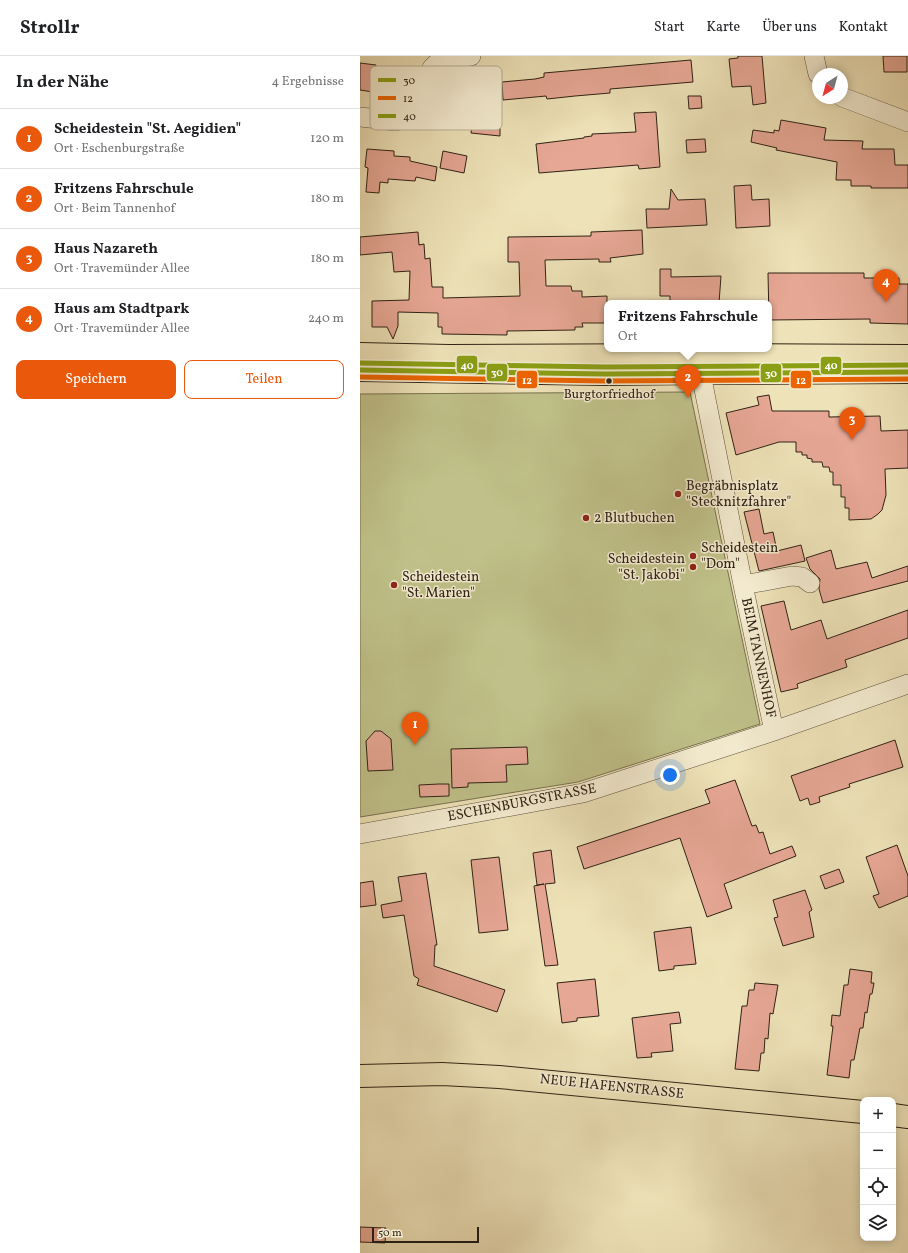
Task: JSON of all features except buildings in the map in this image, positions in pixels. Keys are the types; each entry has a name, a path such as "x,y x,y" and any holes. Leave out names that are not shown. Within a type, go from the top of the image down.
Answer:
{"main road":[{"path":"360,354 908,372"},
{"path":"360,370 605,374 699,364 908,356"},
{"name":"NEUE HAFENSTRASSE","path":"360,1076 442,1074 499,1077 860,1112"},
{"path":"896,1115 908,1117"}],"street":[{"path":"434,66 445,59 471,56"},
{"path":"814,56 817,68"},
{"path":"848,99 908,122"},
{"path":"360,117 370,118"},
{"name":"BEIM TANNENHOF","path":"699,364 742,585 774,731"},
{"name":"BEIM TANNENHOF","path":"742,585 792,576 802,577 810,583"},
{"name":"ESCHENBURGSTRASSE","path":"360,834 583,793 774,731 908,684"}],"green space":[{"name":"Burgtorfriedhof","path":"690,392 760,724 578,782 360,817 360,394"}],"transit line":[{"name":"40","path":"360,363 605,367 908,365"},
{"name":"30","path":"360,370 605,374 908,372"},
{"name":"12","path":"360,377 605,381 908,379"}],"place":[{"name":"Haus am Stadtpark","path":"886,302"},
{"name":"Burgtorfriedhof","path":"609,381"},
{"name":"Fritzens Fahrschule","path":"688,398"},
{"name":"Haus Nazareth","path":"852,440"},
{"name":"Begräbnisplatz \"Stecknitzfahrer\"","path":"678,494"},
{"name":"2 Blutbuchen","path":"586,518"},
{"name":"Scheidestein \"Dom\"","path":"693,556"},
{"name":"Scheidestein \"St. Jakobi\"","path":"693,567"},
{"name":"Scheidestein \"St. Marien\"","path":"394,585"},
{"name":"Scheidestein \"St. Aegidien\"","path":"415,745"}]}
